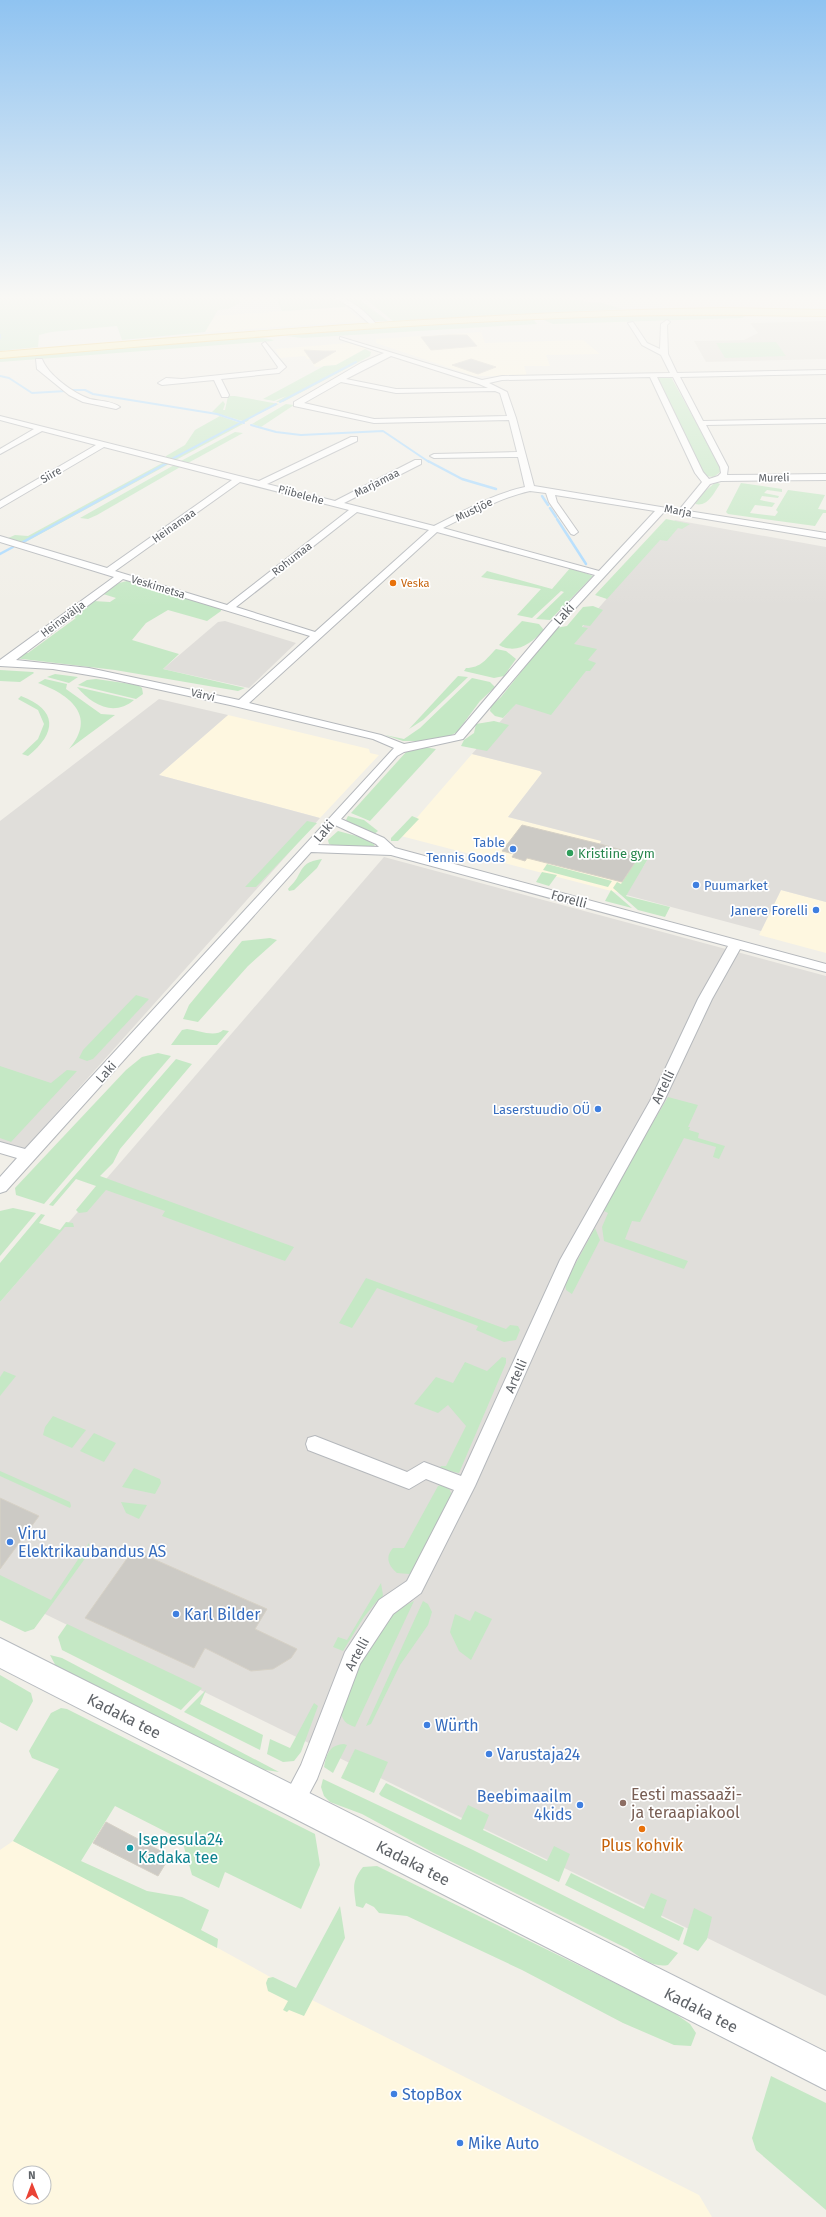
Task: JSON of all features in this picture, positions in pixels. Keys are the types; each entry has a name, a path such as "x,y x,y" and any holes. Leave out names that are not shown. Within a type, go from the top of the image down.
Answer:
{"main road":[{"name":"Kadaka tee","path":"0,1652 826,2072"}],"street":[{"path":"88,400 116,407"},
{"path":"303,400 297,404 374,421 512,418"},
{"path":"506,400 522,454 530,488"},
{"path":"664,400 685,445 701,475 707,482 682,512"},
{"path":"687,400 724,467 725,473 721,478"},
{"name":"Piibelehe","path":"0,418 435,529 601,574"},
{"path":"700,423 826,421"},
{"path":"0,452 42,428"},
{"path":"260,484 354,439"},
{"name":"Siire","path":"0,505 103,444"},
{"path":"434,456 522,454"},
{"name":"Marjamaa","path":"336,504 418,462"},
{"name":"Mureli","path":"707,482 721,478 826,477"},
{"name":"Heinamaa","path":"108,572 239,479"},
{"name":"Marja","path":"530,488 663,508 826,536"},
{"name":"Mustjõe","path":"241,704 435,529 485,503 509,493 530,488"},
{"path":"550,491 553,502 574,532"},
{"name":"Laki","path":"0,1187 402,747 447,742 459,737 534,648 663,508"},
{"name":"Rohumaa","path":"228,608 355,509"},
{"name":"Veskimetsa","path":"0,539 316,635"},
{"name":"Heinavälja","path":"2,663 121,576"},
{"name":"Värvi","path":"2,663 92,672 241,704 377,737 402,747"},
{"path":"334,820 380,841 391,852"},
{"name":"Forelli","path":"310,848 391,852 826,968"},
{"name":"Artelli","path":"294,1801 309,1771 352,1659 386,1608 414,1587 466,1486 568,1260 657,1101 705,999 736,944"},
{"path":"0,1147 29,1156"},
{"path":"315,1444 409,1481 424,1470 466,1486"}],"shaded area":[{"path":"675,520 826,547 826,902 781,890 761,931 619,893 643,867 649,857 600,844 601,841 508,817 542,773 540,771 472,754"},
{"path":"225,621 296,643 249,688 163,669 218,622"},
{"path":"159,699 228,715 159,775 320,818 20,1154 0,1147 0,821"},
{"path":"228,715 369,749 370,753 379,755 320,818 159,775"},
{"path":"472,754 540,771 542,773 508,817 602,841 600,844 649,857 619,893 401,836"},
{"path":"384,857 826,976 826,1996 0,1592 0,1302"},
{"path":"781,890 826,902 826,953 759,935"},
{"path":"13,1841 174,1924 314,2001 699,2195 712,2217 0,2217 0,1850"}],"green space":[{"path":"227,400 260,400 279,404 248,419 249,420 246,422 212,412 223,401 225,404 223,410 225,410"},
{"path":"279,400 286,400 283,402 276,402"},
{"path":"667,400 684,400 719,464 720,472 714,477 704,476"},
{"path":"286,404 294,405 261,427 252,424"},
{"path":"220,416 243,424 174,461 166,459 166,456 185,445 195,430"},
{"path":"235,432 243,433 188,463 179,462"},
{"path":"166,461 171,463 22,544 6,539 15,535 28,536"},
{"path":"176,464 182,466 97,515 88,519 80,518"},
{"path":"716,482 720,484 710,499 703,504 695,504 704,492"},
{"path":"741,483 782,489 782,492 767,490 764,493 779,496 778,498 762,496 760,500 775,503 772,507 755,505 750,513 775,516 778,512 776,510 788,490 825,495 818,509 826,510 826,513 823,513 815,526 728,514 726,512"},
{"path":"666,519 690,524 682,529 678,528 667,541 660,540 607,599 595,595"},
{"path":"571,567 593,576 550,620 536,619 564,592 561,591 532,618 517,615 541,589 481,577 487,571 552,589"},
{"path":"127,581 221,608 221,611 207,621 168,610 146,623 132,640 179,654 163,669 245,688 238,691 115,670 14,658 21,653 28,653 76,618 72,616 93,601 110,602 116,598 103,594 119,583"},
{"path":"593,606 603,610 590,626 583,625 582,627 588,628 574,644 597,649 588,660 596,663 590,671 586,671 551,715 516,704 503,718 495,716 490,711 491,706 501,697 556,628 567,626 583,607"},
{"path":"522,621 539,624 544,630 529,643 518,648 512,649 499,645"},
{"path":"496,649 506,651 516,659 504,676 494,678 464,671 466,668 479,665"},
{"path":"0,670 34,673 20,682 0,681"},
{"path":"55,674 78,677 69,683 47,677"},
{"path":"458,676 468,677 423,720 409,729"},
{"path":"472,678 490,682 495,687 480,701 457,732 448,737 422,741 403,741 385,735 404,739 420,728"},
{"path":"45,679 67,684 66,689 101,714 115,715 69,749 77,737 81,726 80,717 76,708 69,700 60,693 38,683"},
{"path":"96,679 138,685 142,688 143,694 136,699 78,685 87,680"},
{"path":"77,687 134,700 119,708 104,707 89,699"},
{"path":"21,696 42,708 47,715 49,723 48,731 44,739 28,756 22,754 38,739 44,724 38,710 18,699"},
{"path":"494,721 509,725 487,751 461,746 464,740 474,733 476,724"},
{"path":"424,747 436,749 370,821 351,813 407,751"},
{"path":"348,816 364,820 378,831 373,835 348,822 346,820"},
{"path":"412,816 419,819 398,841 391,841 391,838"},
{"path":"307,821 317,823 256,887 245,887"},
{"path":"338,831 364,838 375,845 372,847 335,846 329,844 328,840"},
{"path":"640,855 649,857 626,896 670,907 665,917 638,910 613,888 617,882 621,884"},
{"path":"322,859 317,868 294,890 289,891 288,889 305,866 310,862"},
{"path":"547,864 612,881 608,887 543,870"},
{"path":"542,872 557,875 549,886 536,882"},
{"path":"611,890 632,908 605,901"},
{"path":"270,938 277,940 248,966 198,1022 183,1019 189,1005 242,941"},
{"path":"136,995 149,999 93,1059 87,1061 79,1058 83,1050"},
{"path":"187,1029 206,1033 216,1033 223,1030 229,1031 217,1045 171,1045 182,1030"},
{"path":"158,1053 171,1056 44,1204 16,1195 15,1188 126,1070 142,1057"},
{"path":"176,1059 192,1064 120,1149 113,1163 100,1176 294,1247 285,1261 162,1216 165,1211 106,1190 87,1212 79,1213 76,1210 96,1186 76,1179 53,1206 49,1205"},
{"path":"0,1066 51,1083 67,1070 77,1071 11,1142 0,1138"},
{"path":"668,1097 698,1105 688,1127 690,1127 689,1130 699,1133 698,1138 725,1146 719,1159 713,1157 716,1147 684,1138 640,1222 632,1221 625,1239 688,1261 684,1269 604,1241 602,1227 608,1213 604,1211 603,1207"},
{"path":"13,1208 36,1213 0,1256 0,1211"},
{"path":"41,1214 45,1215 39,1223 60,1230 66,1222 73,1223 74,1227 65,1227 0,1302 0,1263"},
{"path":"595,1228 600,1240 572,1294 566,1290 565,1283"},
{"path":"366,1278 506,1329 510,1325 518,1326 520,1330 516,1340 504,1342 476,1330 478,1326 377,1288 352,1328 339,1323"},
{"path":"502,1357 506,1358 506,1363 459,1473 439,1469 441,1466 446,1466 466,1426 448,1405 438,1413 414,1404 436,1377 453,1383 465,1362 487,1371"},
{"path":"4,1371 16,1376 0,1396 0,1377"},
{"path":"53,1416 86,1430 72,1448 43,1435 45,1427"},
{"path":"94,1433 116,1443 104,1462 80,1451"},
{"path":"134,1468 160,1479 161,1483 155,1494 122,1487"},
{"path":"0,1471 70,1502 70,1508 0,1476"},
{"path":"441,1485 449,1488 453,1498 414,1572 409,1574 397,1573 391,1567 388,1558 391,1551 393,1548 404,1548 438,1486"},
{"path":"121,1502 147,1505 139,1519 126,1513"},
{"path":"89,1543 89,1553 34,1629 25,1632 0,1620 0,1575 51,1600"},
{"path":"381,1583 383,1595 380,1603 377,1601 364,1617 343,1651 333,1647 338,1637 347,1640"},
{"path":"414,1601 355,1727 350,1725 344,1721 341,1713 352,1683 368,1650 377,1634 388,1620 400,1609"},
{"path":"423,1601 428,1604 432,1612 428,1625 400,1665 371,1724 366,1726"},
{"path":"475,1611 492,1619 471,1660 459,1651 450,1632 455,1614 470,1621"},
{"path":"67,1624 202,1688 181,1710 62,1650 58,1637"},
{"path":"50,1655 62,1658 279,1772 253,1768 58,1670"},
{"path":"0,1675 31,1693 33,1701 17,1731 0,1722"},
{"path":"206,1690 200,1704 263,1735 260,1750 184,1712"},
{"path":"314,1703 318,1706 301,1752 294,1761 283,1762 267,1754 270,1739 290,1748"},
{"path":"61,1708 67,1709 315,1834 320,1865 301,1909 225,1872 219,1888 192,1875 182,1840 115,1806 81,1861 147,1891 182,1897 209,1910 201,1930 218,1939 217,1948 13,1841 59,1769 32,1758 29,1751 51,1713"},
{"path":"344,1744 347,1745 333,1773 324,1767 327,1755 335,1746"},
{"path":"355,1749 388,1762 374,1793 341,1778"},
{"path":"323,1779 473,1850 678,1953 668,1965 662,1966 647,1961 628,1949 434,1853 362,1814 330,1802 324,1796 321,1787"},
{"path":"386,1783 461,1820 468,1805 489,1815 483,1830 547,1861 554,1846 570,1854 559,1882 381,1796 379,1794"},
{"path":"377,1866 670,2010 690,2024 696,2033 691,2046 674,2045 623,2023 522,1970 407,1916 379,1913 374,1907 366,1903 363,1908 356,1906 354,1885 359,1872 363,1867"},
{"path":"571,1873 644,1909 651,1893 667,1900 661,1917 684,1928 679,1941 565,1885"},
{"path":"340,1906 345,1938 304,2016 289,2010 287,2012 283,2010 288,2001 268,1991 266,1983 268,1978 273,1977 296,1988"},
{"path":"694,1908 712,1917 707,1939 698,1951 683,1944"},
{"path":"771,2076 826,2103 826,2210 756,2150 752,2138"}],"building":[{"name":"Kristiine gym","path":"522,825 640,855 622,882 527,858 525,861 512,857 514,854 502,851"},
{"name":"Viru Elektrikaubandus AS","path":"0,1498 39,1516 0,1569"},
{"name":"Karl Bilder","path":"133,1550 267,1609 255,1629 297,1649 291,1658 273,1669 251,1671 205,1648 194,1668 85,1618"},
{"name":"Isepesula24 Kadaka tee","path":"106,1822 170,1856 158,1876 93,1843"}],"waterway":[{"path":"133,400 217,414 242,422"},
{"path":"242,422 276,404"},
{"path":"172,459 242,422"},
{"path":"251,425 276,432 301,435 383,431 429,462"},
{"path":"428,461 462,479 496,489"},
{"path":"23,542 167,463"},
{"path":"542,496 548,505"},
{"path":"550,508 556,517"},
{"path":"557,519 586,564"},
{"path":"0,554 13,547"}],"place":[{"name":"Veska","path":"393,583"},
{"name":"Table Tennis Goods","path":"513,849"},
{"name":"Kristiine gym","path":"570,853"},
{"name":"Puumarket","path":"696,885"},
{"name":"Janere Forelli","path":"816,910"},
{"name":"Laserstuudio OÜ","path":"598,1109"},
{"name":"Viru Elektrikaubandus AS","path":"10,1542"},
{"name":"Karl Bilder","path":"176,1614"},
{"name":"Würth","path":"427,1725"},
{"name":"Varustaja24","path":"489,1754"},
{"name":"Eesti massaaži- ja teraapiakool","path":"623,1803"},
{"name":"Beebimaailm 4kids","path":"580,1805"},
{"name":"Plus kohvik","path":"642,1829"},
{"name":"Isepesula24 Kadaka tee","path":"130,1848"},
{"name":"StopBox","path":"394,2094"},
{"name":"Mike Auto","path":"460,2143"}]}
